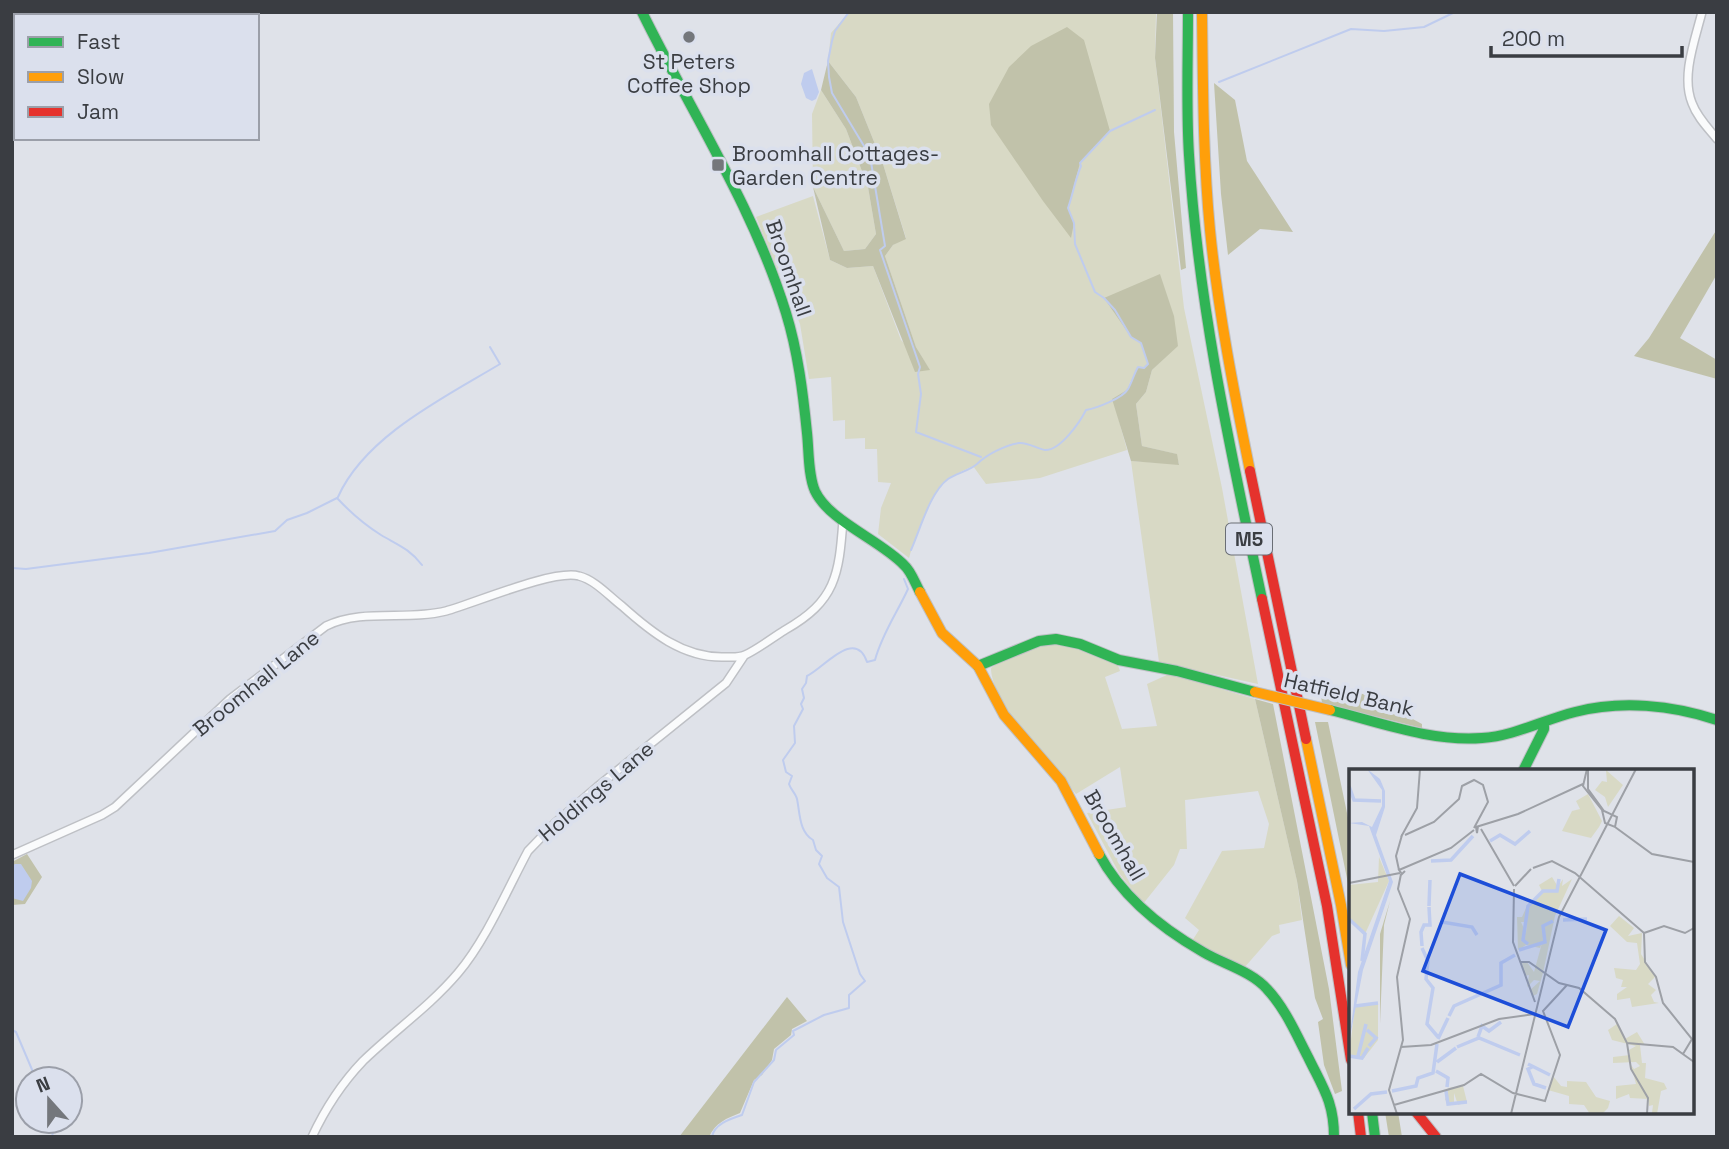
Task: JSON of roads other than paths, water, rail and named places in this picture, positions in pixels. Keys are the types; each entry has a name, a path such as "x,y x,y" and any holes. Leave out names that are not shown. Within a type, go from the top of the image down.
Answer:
{"main road":[{"name":"Broomhall","path":"642,12 676,81 748,209 787,315 802,383 813,487 818,499 828,510 891,552 906,566 942,633 978,666 1004,715 1067,791 1106,867 1135,904 1179,937 1266,987 1283,1009 1324,1088 1334,1114 1334,1137"},
{"name":"M5","path":"1188,12 1189,155 1205,305 1226,427 1327,906 1349,1047"},
{"name":"M5","path":"1202,12 1204,149 1219,304 1239,417 1349,953"},
{"name":"Hatfield Bank","path":"978,666 1039,641 1056,639 1080,644 1119,660 1177,671 1330,710 1458,738 1510,734 1584,710 1610,706 1646,706 1717,720"},
{"path":"1524,769 1544,729 1544,723"},
{"path":"1358,1114 1361,1137"},
{"path":"1372,1114 1375,1137"},
{"path":"1418,1114 1436,1137"}],"street":[{"path":"1702,12 1689,67 1689,92 1698,114 1717,139"},
{"path":"744,656 805,619 827,596 835,579 843,520"},
{"name":"Broomhall Lane","path":"12,855 115,807 230,699 326,626 345,619 444,612 554,577 577,575 593,582 637,619 682,649 713,657 744,656"},
{"name":"Holdings Lane","path":"312,1137 326,1110 362,1063 439,994 466,963 528,851 538,839 597,787 726,683 744,656"}],"water":[{"path":"812,69 819,92 812,101 806,98 801,84 804,73"},
{"path":"21,864 32,881 23,901 12,898 12,866"}],"waterway":[{"path":"849,12 835,31 828,61 829,77 832,93 870,156 885,246 880,250 920,367 918,374 921,394 916,432 981,457"},
{"path":"1219,82 1351,29 1384,31 1424,27 1455,12"},
{"path":"911,550 931,502 948,479 996,451 1014,444 1026,444 1045,450 1057,446 1086,410 1121,396 1128,389 1138,367 1144,368 1148,364 1141,343 1131,337 1115,310 1095,292 1075,244 1074,223 1068,208 1080,163 1110,131 1155,110"},
{"path":"338,497 350,475 387,437 432,404 500,364 490,347"},
{"path":"12,568 26,569 149,553 275,531 287,520 337,498 363,523 408,551 422,565"},
{"path":"712,1137 719,1125 742,1115 754,1082 774,1060 776,1050 794,1035 793,1031 824,1015 849,1008 849,995 865,981 860,974 843,922 839,887 827,878 819,864 822,856 805,832 796,797 789,784 792,776 786,772 783,760 795,743 794,726 803,709 802,689 807,676 847,649 855,648 862,652 867,662 875,660 908,589 904,579"},
{"path":"12,1030 16,1032 30,1065"}],"place":[{"name":"St Peters Coffee Shop","path":"689,37"},
{"name":"Broomhall Cottages- Garden Centre","path":"718,165"}]}
